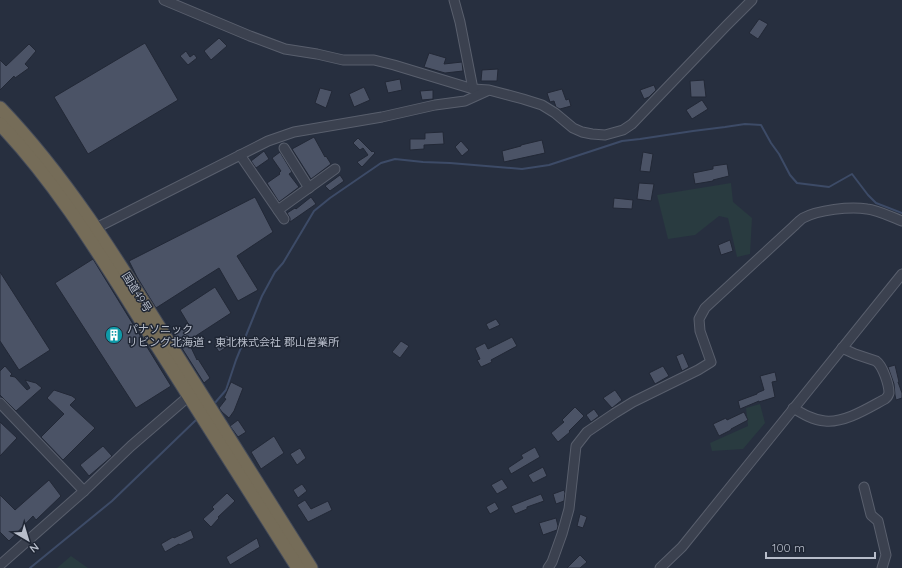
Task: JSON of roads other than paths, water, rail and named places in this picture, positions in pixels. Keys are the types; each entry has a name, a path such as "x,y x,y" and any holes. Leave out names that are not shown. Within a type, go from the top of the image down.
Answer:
{"highway":[{"name":"国道49号","path":"0,108 42,156 96,228 311,568"},
{"name":"国道49号","path":"0,124 32,160 90,238 298,568"}],"street":[{"path":"164,0 285,49 343,60 374,60 473,89 489,90 523,99 542,105 555,113 573,128 592,134 605,134 623,130 632,124 752,0"},
{"path":"454,0 460,22 473,89"},
{"path":"96,228 268,141 294,132 382,117 435,105 465,101 489,90"},
{"path":"284,148 309,188"},
{"path":"240,155 284,219"},
{"path":"278,210 335,169"},
{"path":"548,568 552,562 562,534 569,509 576,446 587,432 615,413 633,402 711,362 700,331 699,319 705,308 782,236 807,216 833,210 856,208 868,209 902,221"},
{"path":"660,568 682,547 902,274"},
{"path":"793,408 804,415 825,421 835,421 864,411 886,399 889,392 882,367 879,363 842,348"},
{"path":"0,565 84,491 131,446 189,396"},
{"path":"0,403 84,491"},
{"path":"864,487 871,515 878,521 886,555 882,568"}],"waterway":[{"path":"214,404 226,390 236,360 262,296 275,272 283,263 314,211 330,198 381,163 395,159 522,169 549,165 622,141 745,124 761,125 790,175 797,183 829,187 852,174 876,203 902,213"},
{"path":"30,568 112,501 197,419"}],"place":[{"name":"パナソニック リビング北海道・東北株式会社 郡山営業所","path":"114,335"}]}
